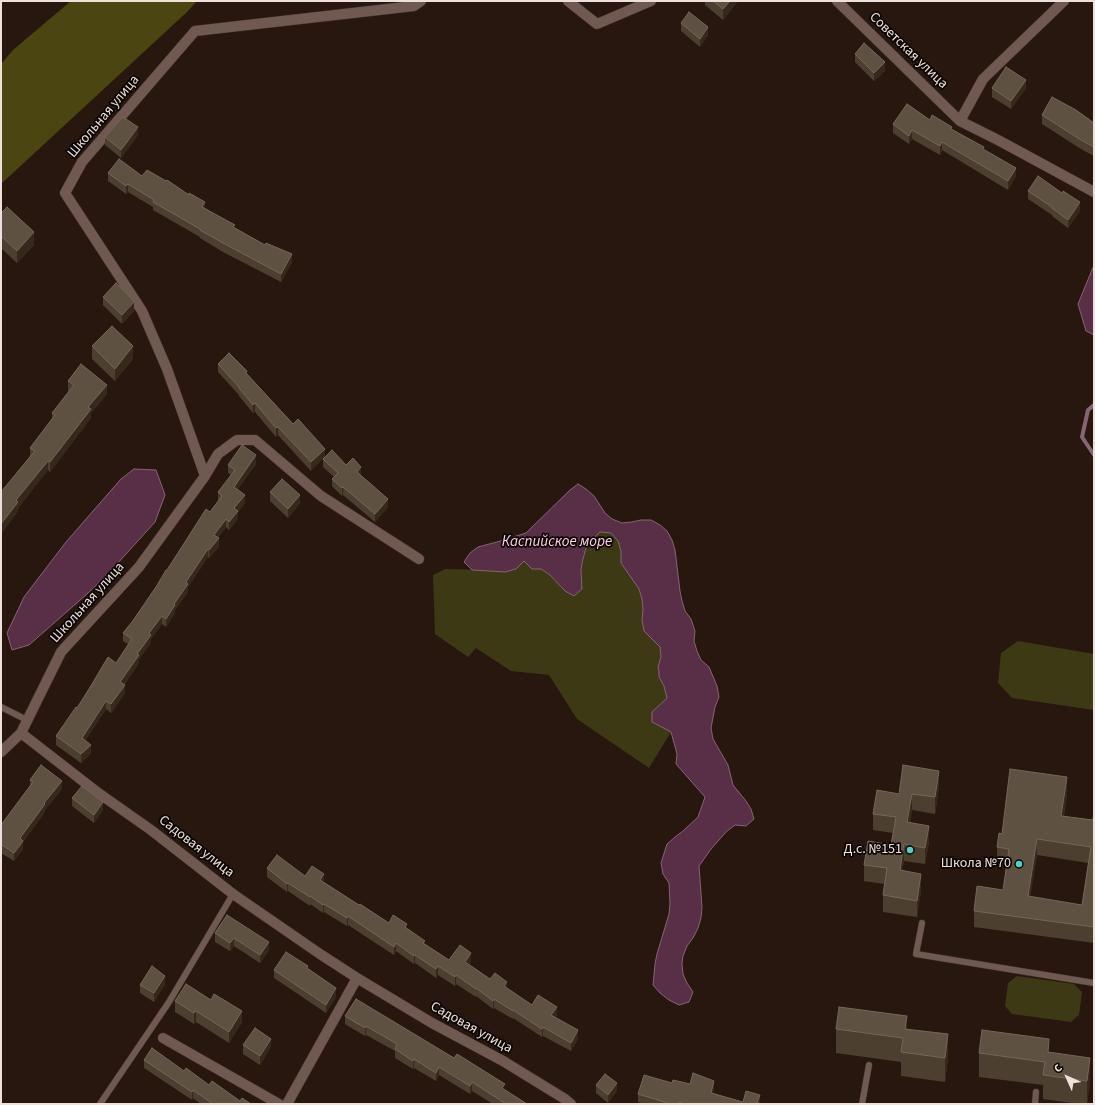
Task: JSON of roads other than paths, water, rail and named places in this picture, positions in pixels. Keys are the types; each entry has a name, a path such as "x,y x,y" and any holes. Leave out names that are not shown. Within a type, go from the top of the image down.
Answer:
{"street":[{"name":"Школьная улица","path":"205,476 167,369 142,311 64,193 82,162 195,31 414,6 421,1"},
{"path":"568,1 597,24 651,1"},
{"name":"Советская улица","path":"837,1 960,121 1094,192"},
{"path":"960,121 983,79 1064,1"},
{"name":"Школьная улица","path":"1,752 21,733 61,652 139,567 205,476 218,454 237,440 254,440 321,496 419,559"},
{"name":"Садовая улица","path":"21,733 97,792 152,830 233,894 320,954 432,1023 503,1061 571,1104"},
{"path":"287,1104 357,978"},
{"path":"163,1038 280,1104"}],"lane":[{"path":"1,707 27,720"},
{"path":"100,1104 169,1002 233,894"},
{"path":"922,923 916,954 1094,983"},
{"path":"862,1104 869,1065"},
{"path":"1035,1104 1036,1092"}],"water":[{"path":"1094,265 1094,335 1086,331 1078,304"},
{"path":"134,469 156,470 165,495 155,522 108,574 87,594 29,645 12,650 7,633 24,597 66,542 121,479"},
{"name":"Каспийское море","path":"578,484 594,496 605,513 612,519 622,523 651,520 667,531 672,540 675,550 682,601 685,611 691,619 695,631 694,641 697,651 701,660 709,667 717,686 719,697 715,707 711,728 713,739 728,765 733,785 751,809 754,819 746,826 735,825 726,832 699,866 702,907 701,918 693,938 687,946 682,963 683,974 693,992 689,1002 679,1005 669,1000 653,985 657,954 669,914 670,904 669,883 663,874 661,863 667,844 698,817 705,797 676,764 677,754 671,732 652,722 652,712 667,698 664,686 659,677 658,667 661,657 660,647 644,631 642,620 642,599 639,589 621,563 621,551 618,541 611,533 600,532 592,540 586,548 583,559 581,569 582,589 574,596 565,591 550,575 541,569 532,569 524,561 516,569 505,572 472,570 464,562 470,553 478,547 526,533"}],"waterway":[{"path":"1094,405 1088,410 1082,437 1094,455"}],"place":[{"name":"Д.с. №151","path":"910,850"},
{"name":"Школа №70","path":"1019,864"}]}
